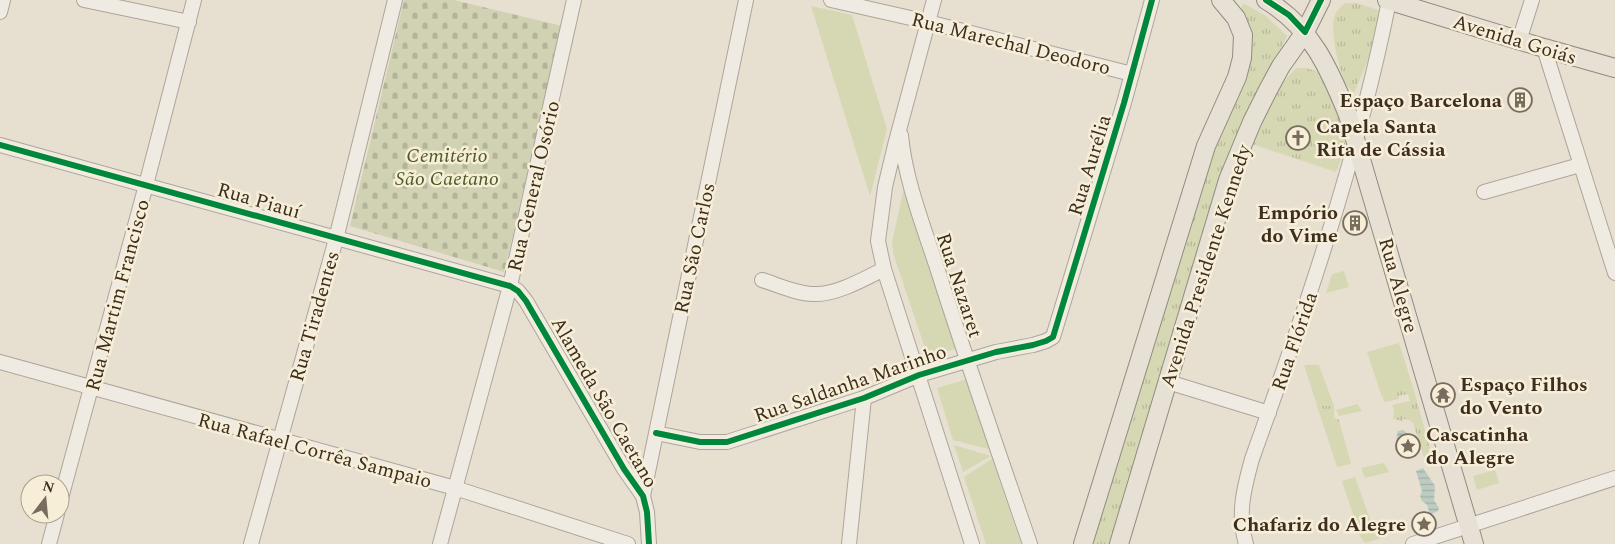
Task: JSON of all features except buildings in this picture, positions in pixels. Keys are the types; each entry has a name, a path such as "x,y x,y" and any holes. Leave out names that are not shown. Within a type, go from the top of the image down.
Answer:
{"main road":[{"name":"Avenida Presidente Kennedy","path":"1082,544 1206,146 1237,77 1242,58 1243,35 1236,18 1221,0"},
{"path":"1266,0 1288,15 1305,32"},
{"name":"Avenida Presidente Kennedy","path":"1119,544 1228,180 1268,90 1281,66 1305,32 1321,0"},
{"name":"Avenida Goiás","path":"1388,0 1519,41 1615,68"},
{"name":"Rua Alegre","path":"1305,32 1339,92 1356,139 1474,544"}],"street":[{"path":"0,12 3,0"},
{"path":"84,0 189,22"},
{"name":"Rua Martim Francisco","path":"68,474 194,0"},
{"name":"Rua Tiradentes","path":"251,544 336,239 395,0"},
{"name":"Rua General Osório","path":"440,544 510,286 574,0"},
{"name":"Rua São Carlos","path":"643,496 746,0"},
{"name":"Rua Marechal Deodoro","path":"831,0 928,22 1132,74"},
{"path":"934,0 885,187 878,241 884,269 972,544"},
{"name":"Rua Aurélia","path":"1053,337 1132,74 1152,0"},
{"name":"Rua Flórida","path":"1246,544 1241,510 1244,488 1252,459 1313,286 1356,139 1388,0"},
{"path":"1519,41 1532,0"},
{"path":"1544,48 1615,273"},
{"name":"Rua Nazaret","path":"900,127 908,177 967,360 1030,544"},
{"name":"Rua Piauí","path":"0,144 510,286"},
{"path":"1484,192 1580,165"},
{"path":"885,187 897,178 908,177"},
{"path":"762,280 803,292 823,294 862,280 884,269"},
{"name":"Alameda São Caetano","path":"510,286 526,301 624,469 643,496 647,512 648,544"},
{"name":"Rua Saldanha Marinho","path":"656,433 700,442 726,442 864,398 919,375 967,360 1046,342 1053,337"},
{"name":"Rua Rafael Corrêa Sampaio","path":"0,362 455,488 628,544"},
{"path":"1168,382 1269,413"},
{"path":"849,544 864,398"},
{"path":"1412,544 1615,478"},
{"path":"48,544 54,524"}],"green space":[{"name":"Cemitério São Caetano","path":"404,0 454,0 562,26 504,272 350,226"},
{"path":"1345,3 1356,3 1382,11 1375,43 1354,93 1343,78 1333,30 1335,15"},
{"path":"1245,4 1266,16 1287,36 1233,151 1113,544 1093,544 1145,365 1214,150 1246,75 1241,12 1242,5"},
{"path":"811,6 852,15 887,129 870,196"},
{"path":"1296,68 1309,69 1321,75 1334,98 1345,140 1345,147 1336,172 1249,143 1276,90"},
{"path":"905,183 958,348 928,357 893,253 892,242"},
{"path":"1344,271 1349,287 1326,293 1332,274"},
{"path":"1399,343 1413,387 1382,397 1367,352"},
{"path":"1304,365 1319,365 1334,406 1334,418 1339,420 1351,464 1337,467"},
{"path":"968,379 992,450 953,440 937,388"},
{"path":"1413,387 1432,456 1424,458 1413,423 1409,420 1393,419 1394,410 1392,405 1410,401 1408,394 1398,396 1399,399 1385,402 1382,397"},
{"path":"1357,404 1362,411 1339,416 1336,410"},
{"path":"1317,406 1334,406 1334,418 1339,420 1341,428 1325,429"},
{"path":"954,445 991,456 963,472"},
{"path":"992,459 1021,544 986,544 964,477"},
{"path":"1384,463 1389,472 1365,478 1361,468"},
{"path":"1495,470 1499,483 1477,490 1473,476"},
{"path":"1355,477 1376,536 1380,535 1381,538 1365,543 1360,536 1342,481"}],"shaded area":[{"path":"1403,430 1408,434 1410,442 1409,451 1403,452 1398,445 1397,437 1398,431"},
{"path":"1423,468 1435,486 1434,500 1439,508 1438,511 1430,515 1427,505 1420,496 1422,491 1416,471"}],"cycle path":[{"path":"656,433 700,442 727,442 864,398 919,375 996,352 1033,345 1053,337 1124,103 1152,0"},
{"path":"1266,0 1289,15 1305,32 1321,0"},
{"path":"0,145 510,286 518,291 526,301 624,469 643,496 647,512 649,544"}],"place":[{"name":"Espaço Barcelona","path":"1520,100"},
{"name":"Capela Santa Rita de Cássia","path":"1298,138"},
{"name":"Empório do Vime","path":"1355,223"},
{"name":"Espaço Filhos do Vento","path":"1443,395"},
{"name":"Cascatinha do Alegre","path":"1408,446"},
{"name":"Chafariz do Alegre","path":"1424,524"}]}
